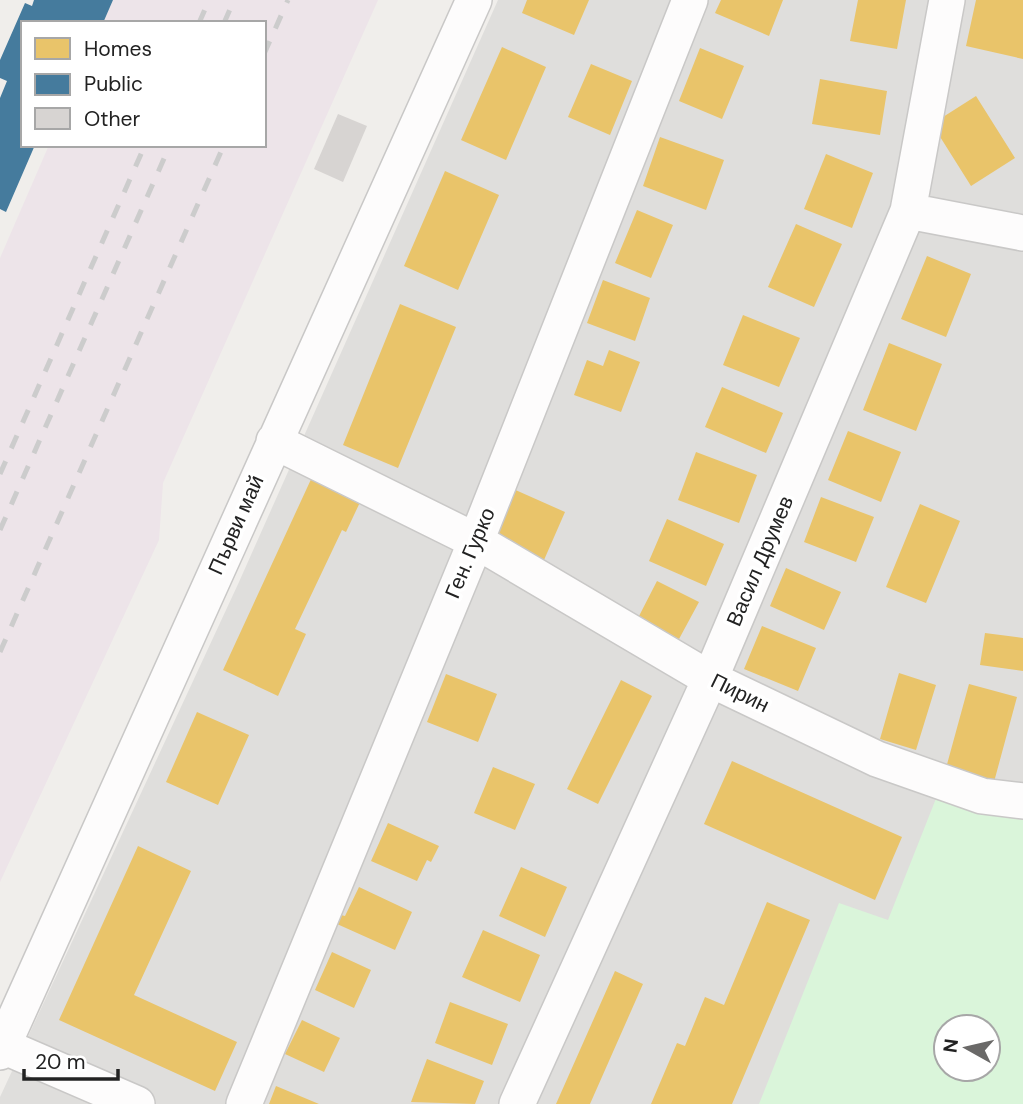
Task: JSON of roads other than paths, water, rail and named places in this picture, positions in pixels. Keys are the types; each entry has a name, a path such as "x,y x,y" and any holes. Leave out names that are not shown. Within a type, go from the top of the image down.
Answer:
{"street":[{"name":"Първи май","path":"1,1049 474,0"},
{"name":"Ген. Гурко","path":"244,1104 476,541 690,0"},
{"name":"Васил Друмев","path":"517,1104 710,678 908,211 947,0"},
{"path":"908,211 1023,233"},
{"name":"Пирин","path":"274,441 476,541 710,678 877,760 982,796 1023,802"},
{"path":"1,1049 137,1104"}],"railway":[{"path":"200,21 209,0"},
{"path":"225,21 234,0"},
{"path":"266,50 288,0"},
{"path":"0,474 144,147"},
{"path":"0,530 169,147"},
{"path":"0,652 223,147"}]}
